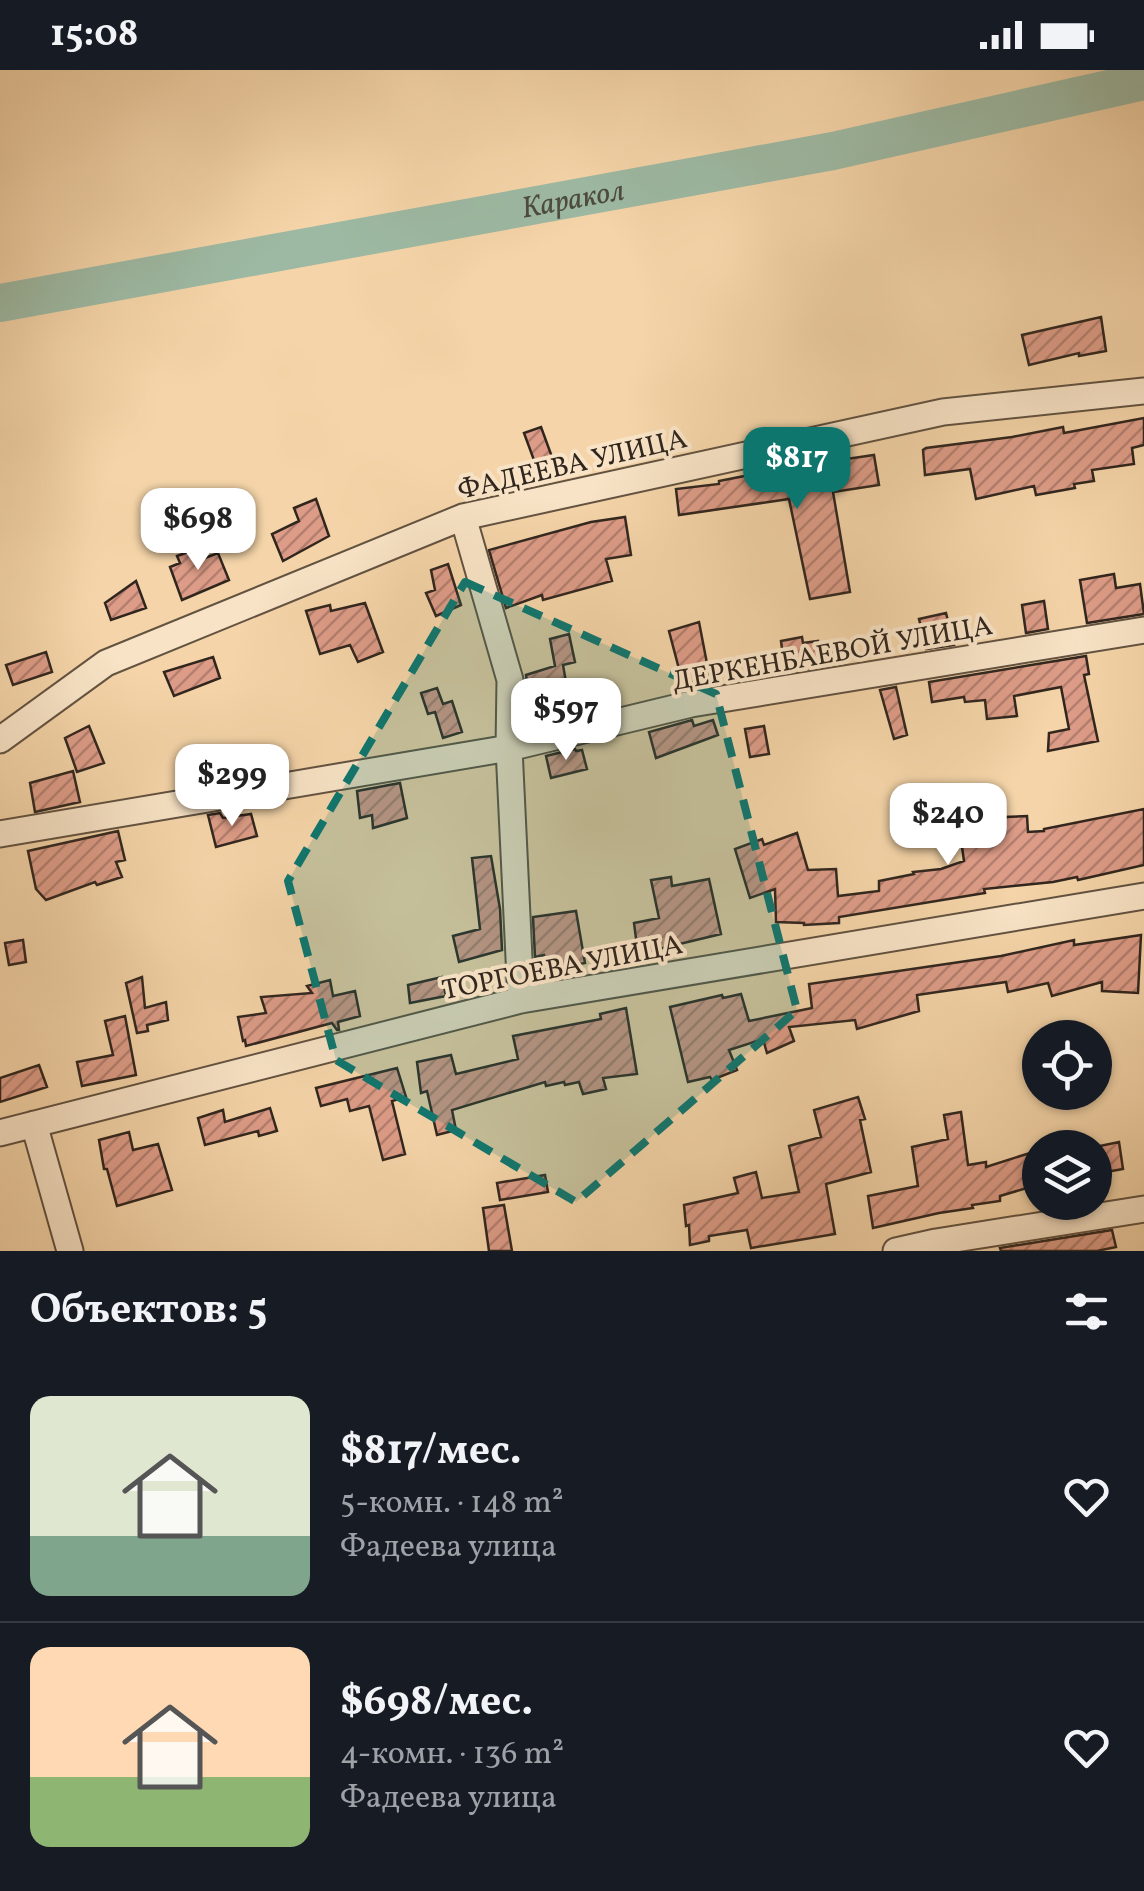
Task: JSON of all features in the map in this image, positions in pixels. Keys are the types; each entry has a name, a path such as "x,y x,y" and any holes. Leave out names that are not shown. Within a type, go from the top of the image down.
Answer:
{"street":[{"name":"ФАДЕЕВА УЛИЦА","path":"0,740 106,664 463,516 944,412 1144,391"},
{"path":"463,516 510,680 509,748 521,1000"},
{"name":"ДЕРКЕНБАЕВОЙ УЛИЦА","path":"0,834 509,748 690,704 1144,630"},
{"name":"ТОРГОЕВА УЛИЦА","path":"0,1133 521,1000 1144,896"},
{"path":"34,1124 70,1251"},
{"path":"896,1251 1144,1208"}],"highlighted area":[{"path":"465,582 716,694 797,1010 576,1202 336,1060 288,881"}],"building":[{"path":"1101,317 1106,351 1029,365 1022,335"},
{"path":"1144,418 1144,445 1132,448 1134,464 1092,470 1094,481 1074,484 1075,488 1036,495 1034,486 976,499 970,469 925,475 926,448 1063,427 1064,433"},
{"path":"541,427 552,457 535,463 524,433"},
{"path":"874,455 879,485 833,492 850,592 810,599 789,499 679,515 676,489 719,484 780,469 781,475"},
{"path":"316,499 329,536 283,561 272,534 299,521 294,508"},
{"path":"625,517 631,555 606,559 612,581 543,600 542,595 506,608 489,550 591,522"},
{"path":"199,548 202,559 218,553 229,580 182,600 170,567 180,563 177,556"},
{"path":"448,564 461,605 436,616 426,593 435,590 431,570"},
{"path":"1114,574 1116,588 1140,584 1144,614 1087,623 1080,580"},
{"path":"136,581 146,608 111,620 105,603"},
{"path":"1044,601 1048,629 1026,633 1022,605"},
{"path":"365,603 383,652 358,662 350,645 320,654 306,611 330,605 331,611"},
{"path":"946,613 954,645 926,649 919,619"},
{"path":"699,622 710,679 683,684 669,631"},
{"path":"569,634 575,662 563,665 572,716 539,724 530,702 526,675 555,666 550,639"},
{"path":"802,637 803,643 818,641 819,651 831,649 834,664 785,672 781,641"},
{"path":"46,652 52,672 13,685 6,665"},
{"path":"1086,656 1089,674 1084,675 1098,741 1048,751 1049,733 1069,729 1061,687 1014,696 1017,716 987,719 985,700 965,702 964,697 932,702 929,682"},
{"path":"213,657 220,678 174,696 164,672"},
{"path":"896,687 907,735 894,739 880,690"},
{"path":"437,688 443,704 452,701 462,732 443,738 435,712 428,714 421,693"},
{"path":"692,720 694,726 713,720 718,735 656,758 649,732"},
{"path":"89,726 104,763 77,772 65,738"},
{"path":"764,726 769,754 750,757 745,729"},
{"path":"582,750 587,769 551,778 546,756"},
{"path":"73,771 80,802 35,812 30,783"},
{"path":"400,783 407,818 373,828 372,815 360,818 357,791"},
{"path":"1144,809 1144,865 1078,880 1077,877 984,889 985,893 839,917 839,923 776,922 775,889 750,898 735,849 762,839 764,845 797,833 808,870 836,869 838,896 879,891 879,881 964,861 961,840 1005,831 1004,817 1027,816 1028,832"},
{"path":"220,813 223,818 251,814 257,836 216,847 208,815"},
{"path":"118,831 125,860 116,862 122,877 97,885 95,882 46,900 36,889 28,851"},
{"path":"491,856 502,950 459,962 453,936 480,929 472,858"},
{"path":"671,877 672,886 709,879 721,934 638,954 634,923 659,918 651,880"},
{"path":"576,911 585,963 547,970 544,955 535,957 533,917"},
{"path":"1141,935 1138,993 1102,991 1102,982 1052,996 1048,983 1008,992 1006,982 917,995 919,1011 857,1029 855,1020 789,1027 794,1041 767,1053 763,1039 729,1050 737,1070 712,1080 710,1077 688,1082 670,1007 741,994 749,1021 812,1008 809,984 1001,956 1074,940 1074,945"},
{"path":"23,940 26,962 9,965 5,943"},
{"path":"142,977 145,1008 166,1002 168,1020 147,1025 148,1031 137,1033 126,983"},
{"path":"442,977 446,996 410,1003 408,985"},
{"path":"330,980 333,996 355,991 360,1016 338,1022 339,1030 332,1023 246,1046 238,1017 266,1013 261,997 312,993 307,986"},
{"path":"626,1008 637,1074 603,1078 606,1089 583,1094 579,1082 546,1086 545,1082 452,1110 456,1130 437,1135 427,1091 421,1093 417,1062 451,1055 456,1074 518,1059 513,1036 601,1019 600,1014"},
{"path":"125,1016 136,1075 82,1086 77,1062 113,1055 105,1021"},
{"path":"39,1065 47,1087 0,1102 0,1078"},
{"path":"397,1068 406,1097 392,1101 405,1154 383,1160 369,1106 350,1111 347,1099 321,1106 316,1088"},
{"path":"858,1097 865,1119 860,1120 871,1172 826,1184 835,1234 751,1248 747,1230 709,1236 709,1241 690,1245 684,1205 738,1193 734,1178 756,1172 762,1198 799,1192 789,1146 821,1137 814,1110"},
{"path":"270,1108 277,1131 259,1136 258,1131 205,1145 198,1118 223,1110 225,1122"},
{"path":"961,1112 968,1165 986,1162 986,1167 1022,1156 1022,1189 1000,1196 1000,1201 972,1205 973,1208 873,1228 868,1196 918,1186 912,1147 948,1139 944,1115"},
{"path":"129,1132 133,1150 158,1144 172,1190 117,1206 99,1140"},
{"path":"1119,1142 1123,1169 1112,1171 1112,1143"},
{"path":"545,1175 548,1192 500,1200 497,1183"},
{"path":"504,1205 512,1251 489,1251 483,1208"},
{"path":"1112,1230 1116,1247 1097,1251 1000,1248"}],"waterway":[{"name":"Каракол","path":"0,303 833,151 1144,81"}]}
